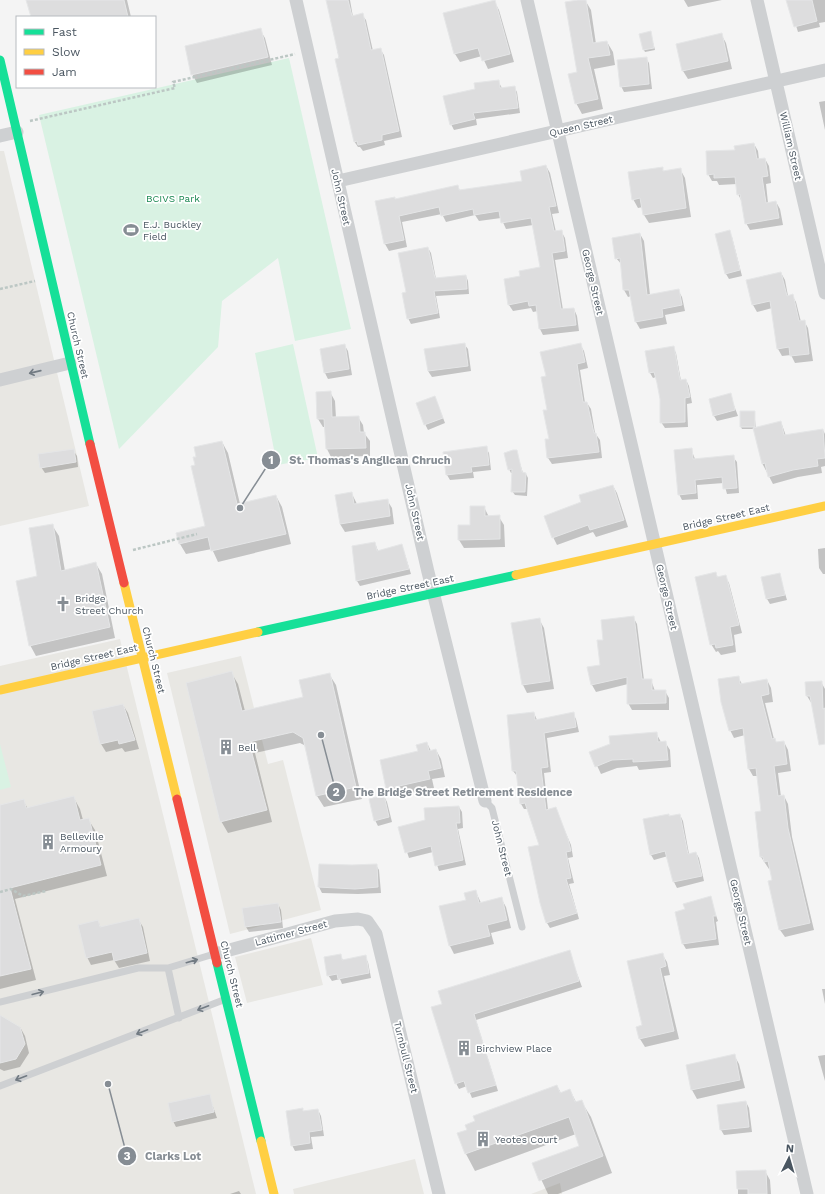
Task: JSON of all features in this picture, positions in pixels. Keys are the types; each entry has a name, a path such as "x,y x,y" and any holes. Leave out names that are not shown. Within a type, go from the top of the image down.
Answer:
{"street":[{"name":"John Street","path":"296,0 434,593 485,801"},
{"name":"George Street","path":"527,0 807,1194"},
{"name":"William Street","path":"757,0 825,292"},
{"name":"Church Street","path":"0,60 70,363 274,1194"},
{"name":"Queen Street","path":"338,181 825,70"},
{"path":"0,136 17,132"},
{"path":"0,380 70,363"},
{"name":"Bridge Street East","path":"0,690 142,657 655,545 825,506"},
{"name":"Lattimer Street","path":"215,954 335,921 358,919 367,922"},
{"name":"Turnbull Street","path":"367,922 376,934 439,1194"}],"lane":[{"name":"John Street","path":"485,801 492,808 522,927"},
{"path":"0,1002 138,968 168,968 215,954"},
{"path":"168,968 179,1018"},
{"path":"0,1086 226,999"}],"path":[{"path":"27,121 175,88 173,82 296,54"},
{"path":"0,289 37,280"},
{"path":"140,548 197,534"},
{"path":"0,892 11,889 23,896 46,891"}],"shaded area":[{"path":"0,151 4,151 89,506 0,526"},
{"path":"120,639 256,1194 0,1194 0,666"},
{"path":"241,656 268,764 283,760 321,910 230,934 167,673"},
{"path":"311,938 323,985 247,1003 235,957"},
{"path":"415,1159 424,1194 294,1194 293,1189"},
{"path":"560,1183 562,1194 531,1194"}],"green space":[{"name":"BCIVS Park","path":"289,58 351,329 295,341 278,258 222,301 218,347 119,449 39,115"},
{"path":"293,344 318,458 277,465 255,353"},
{"path":"0,744 11,787 0,790"}],"building":[{"path":"26,0 124,0 128,16 31,16"},
{"path":"326,0 348,0 352,16 363,13 371,50 381,48 399,131 382,135 382,140 358,145 357,141 354,142 335,59 339,58"},
{"path":"495,0 510,54 482,61 478,48 454,54 443,13"},
{"path":"586,0 593,43 607,41 610,55 588,58 598,99 575,104 568,74 577,72 565,2"},
{"path":"786,0 812,0 817,21 794,27"},
{"path":"261,28 268,57 191,75 185,46"},
{"path":"651,31 654,48 643,50 639,34"},
{"path":"722,33 728,61 682,71 676,44"},
{"path":"647,57 649,84 620,87 617,60"},
{"path":"499,80 500,88 515,86 518,108 473,113 475,119 450,125 443,96 475,89 474,83"},
{"path":"754,143 757,159 765,158 768,176 762,177 766,203 776,201 779,218 745,224 740,194 737,195 735,177 714,178 714,174 707,175 706,151 735,150 734,146"},
{"path":"546,165 556,206 549,207 554,231 562,230 565,251 552,253 561,309 574,308 576,325 539,329 536,305 529,306 528,301 508,305 504,279 520,276 519,271 540,267 531,218 501,223 499,211 474,215 473,209 441,216 439,207 399,216 404,240 384,244 375,201 395,197 395,199 458,185 459,190 522,181 520,171"},
{"path":"663,167 663,171 681,168 686,208 643,215 640,198 632,200 628,172"},
{"path":"730,230 740,270 725,274 715,234"},
{"path":"640,233 647,295 679,289 682,305 662,309 663,317 635,322 629,290 623,290 620,258 615,259 612,238"},
{"path":"428,247 435,278 466,275 467,289 434,291 438,313 407,319 402,293 406,292 398,253"},
{"path":"781,272 787,296 793,294 799,321 805,320 809,354 790,356 789,347 777,349 770,301 752,305 746,280"},
{"path":"465,343 468,366 428,371 424,349"},
{"path":"581,343 585,362 577,364 583,402 587,402 594,433 596,433 599,452 547,458 545,439 549,439 543,410 547,410 541,377 546,376 540,352"},
{"path":"345,344 349,369 324,373 320,349"},
{"path":"674,346 680,380 686,379 690,397 685,398 685,422 660,423 660,399 657,383 654,372 649,373 645,351"},
{"path":"331,391 332,417 359,416 360,432 365,432 366,448 326,449 324,419 317,419 316,392"},
{"path":"731,393 735,410 713,416 709,399"},
{"path":"435,396 443,418 424,425 416,403"},
{"path":"740,411 755,411 755,427 740,427"},
{"path":"781,421 784,435 823,429 825,458 817,459 818,466 793,470 768,477 765,463 762,464 753,428"},
{"path":"222,441 237,504 276,495 286,534 211,551 208,537 179,544 176,533 205,526 191,466 195,465 193,457 196,457 194,447"},
{"path":"487,446 489,465 471,467 472,472 446,475 443,452"},
{"path":"692,448 693,459 734,455 737,488 723,489 722,477 695,480 696,493 678,495 674,450"},
{"path":"74,449 76,462 40,468 38,454"},
{"path":"517,450 522,472 526,473 525,492 511,492 512,469 508,470 504,453"},
{"path":"613,485 624,520 590,530 588,525 552,538 544,516 581,502 579,495"},
{"path":"352,492 354,504 388,499 390,516 340,524 335,495"},
{"path":"470,506 485,506 485,516 500,515 500,539 458,540 458,525 470,525"},
{"name":"Bridge Street Church","path":"53,524 61,571 96,562 110,627 29,646 16,581 37,576 29,528"},
{"path":"375,542 377,551 402,544 409,569 356,581 352,546"},
{"path":"716,572 717,577 726,575 739,625 730,627 733,645 716,648 715,644 710,645 695,577"},
{"path":"780,573 785,595 766,599 761,577"},
{"path":"634,616 642,679 652,679 652,690 666,690 666,703 627,704 627,677 591,685 587,667 600,665 597,640 603,640 601,620"},
{"path":"540,618 550,681 522,685 511,623"},
{"path":"232,671 242,711 303,697 299,680 330,673 356,787 316,796 303,738 293,732 249,742 267,810 220,822 186,683"},
{"path":"739,676 740,684 767,679 769,694 761,696 772,739 775,738 776,742 784,741 787,764 774,766 778,796 784,795 788,828 810,923 779,930 768,881 772,880 768,861 764,862 763,857 760,857 755,812 761,811 756,768 748,769 743,728 729,731 721,702 718,679"},
{"path":"822,681 823,709 825,708 825,744 819,745 810,696 806,696 805,682"},
{"path":"123,704 135,740 119,744 118,740 100,744 92,711"},
{"path":"534,712 535,720 574,712 576,727 544,733 548,767 541,768 546,810 556,807 568,839 571,851 566,852 571,878 566,879 577,913 546,923 540,903 528,847 539,845 525,803 520,804 516,771 512,771 507,715"},
{"path":"657,732 658,742 666,741 668,760 633,762 633,759 612,760 595,767 589,752 610,744 609,736"},
{"path":"427,742 429,751 436,749 441,768 428,771 430,779 386,789 380,760 418,751 416,745"},
{"path":"384,795 389,817 374,821 369,799"},
{"name":"Belleville Armoury","path":"74,796 80,820 89,818 101,865 10,888 31,969 0,976 0,805 24,799 26,808"},
{"path":"459,806 460,823 456,823 463,860 435,866 431,846 405,853 398,827 425,820 424,808"},
{"path":"669,814 669,816 680,814 688,854 696,852 702,876 673,882 665,851 650,855 643,819"},
{"path":"319,864 377,864 378,887 355,889 318,887"},
{"path":"476,890 479,903 502,897 507,920 487,925 490,936 449,946 439,906 466,900 464,893"},
{"path":"711,896 716,916 713,916 716,939 682,944 675,912 685,909 683,904"},
{"path":"278,903 281,922 245,927 242,908"},
{"path":"139,918 147,953 114,961 112,952 86,958 78,925 98,920 100,927"},
{"name":"Birchview Place","path":"570,950 579,981 474,1014 496,1085 468,1093 464,1081 455,1084 431,1007 442,1004 438,991"},
{"path":"663,953 666,966 660,968 674,1031 639,1039 636,1027 642,1025 627,961"},
{"path":"341,954 342,960 366,955 369,973 338,979 337,974 327,976 324,957"},
{"path":"0,1015 20,1027 25,1044 16,1059 0,1063"},
{"path":"735,1054 740,1080 691,1090 686,1065"},
{"name":"Yeotes Court","path":"557,1085 560,1093 570,1089 575,1102 582,1100 603,1156 539,1181 532,1163 579,1146 569,1117 465,1154 457,1133 467,1130 465,1125 475,1121 473,1116"},
{"path":"210,1094 214,1112 172,1122 168,1103"},
{"path":"746,1101 749,1127 720,1130 717,1105"},
{"path":"303,1108 303,1111 318,1109 322,1130 309,1132 310,1143 291,1146 286,1111"},
{"path":"766,1170 767,1194 748,1194 748,1189 737,1189 736,1171"}],"traffic: fast":[{"path":"0,60 90,444"},
{"path":"258,632 516,575"},
{"path":"217,963 261,1141"}],"traffic: slow":[{"path":"516,575 825,506"},
{"path":"124,583 177,799"},
{"path":"0,690 258,632"},
{"path":"261,1141 274,1194"}],"traffic: jam":[{"path":"90,444 124,583"},
{"path":"177,799 217,963"}],"place":[{"name":"E.J. Buckley Field","path":"131,230"},
{"name":"St. Thomas's Anglican Chruch","path":"240,508"},
{"name":"Bridge Street Church","path":"63,604"},
{"name":"The Bridge Street Retirement Residence","path":"321,735"},
{"name":"Bell","path":"226,747"},
{"name":"Belleville Armoury","path":"48,842"},
{"name":"Birchview Place","path":"464,1048"},
{"name":"Clarks Lot","path":"108,1084"},
{"name":"Yeotes Court","path":"483,1139"}]}
